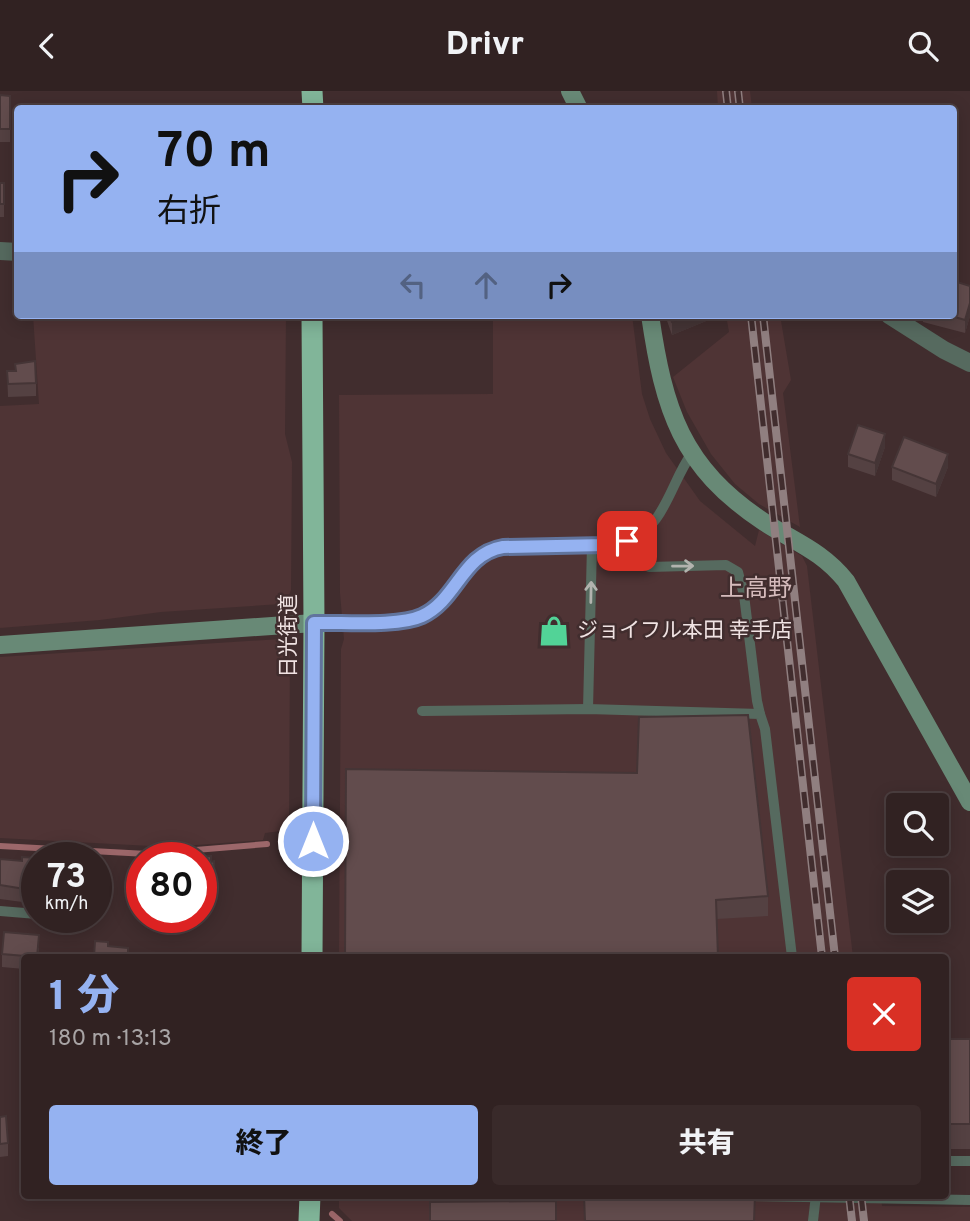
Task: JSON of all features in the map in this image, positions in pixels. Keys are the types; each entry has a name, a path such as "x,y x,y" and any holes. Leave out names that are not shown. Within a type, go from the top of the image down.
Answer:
{"highway":[{"name":"日光街道","path":"312,319 312,954"},
{"path":"309,1221 310,1199"}],"street":[{"path":"651,319 663,388 672,415 692,453 726,494 822,557 839,573 858,600 970,802"},
{"path":"895,319 970,363"},
{"path":"0,645 314,623"}],"lane":[{"path":"314,623 407,621 424,615 454,588 467,567 489,549 627,541 646,530 654,521 680,470 692,453"},
{"path":"627,541 649,567 726,565 738,572 744,595 757,701 765,729 792,954"},
{"path":"589,709 592,545"},
{"path":"422,711 589,709 760,715"},
{"path":"0,911 21,913"},
{"path":"949,1161 970,1161"},
{"path":"813,1221 815,1199"},
{"path":"931,1199 970,1200"}],"shaded area":[{"path":"717,91 750,91 752,105 718,105"},
{"path":"33,319 286,319 285,434 292,462 291,590 287,601 281,604 161,612 0,628 0,406 39,404"},
{"name":"ジョイフル本田 幸手店","path":"493,319 633,319 642,394 650,419 666,453 700,501 755,546 759,530 802,556 807,566 853,954 339,954 341,649 344,639 340,593 339,395 493,394"},
{"path":"727,319 781,319 791,380 783,393 800,527 759,504 735,484 711,454 687,412 673,377 729,332"},
{"path":"281,639 290,646 289,830 265,833 263,840 217,843 126,842 126,845 0,838 0,657"},
{"path":"339,1199 881,1199 882,1206 970,1207 970,1221 352,1221 339,1208"}],"building":[{"path":"0,95 10,96 10,129 0,129"},
{"path":"0,183 4,183 4,204 0,204"},
{"path":"957,282 970,286 970,303 965,320 957,318"},
{"path":"35,361 36,383 8,384 7,371 16,371 15,364"},
{"path":"858,425 885,434 875,463 848,454"},
{"path":"904,437 948,454 936,484 892,467"},
{"path":"748,715 768,896 716,900 718,954 345,954 346,769 637,773 639,717"},
{"path":"0,859 21,861 21,888 0,885"},
{"path":"4,932 39,935 37,954 2,954"},
{"path":"95,941 108,942 108,946 128,948 128,954 94,954"},
{"path":"949,1039 970,1039 970,1124 949,1124"},
{"path":"6,1116 8,1143 0,1144 0,1117"},
{"path":"584,1199 755,1199 754,1221 585,1221"},
{"path":"556,1201 556,1221 430,1221 430,1202"}],"waterway":[{"path":"0,846 147,854 267,844"},
{"path":"332,1214 340,1221"}],"railway":[{"path":"726,91 728,105"},
{"path":"738,91 740,105"},
{"path":"751,319 822,954"},
{"path":"763,319 835,954"},
{"path":"849,1199 852,1221"},
{"path":"861,1199 864,1221"}],"place":[{"name":"ジョイフル本田 幸手店","path":"554,631"}],"district":[{"name":"上高野","path":"756,590"}],"route":[{"path":"313,841 314,623 407,621 424,615 454,588 467,567 489,549 605,545 627,541"}]}
